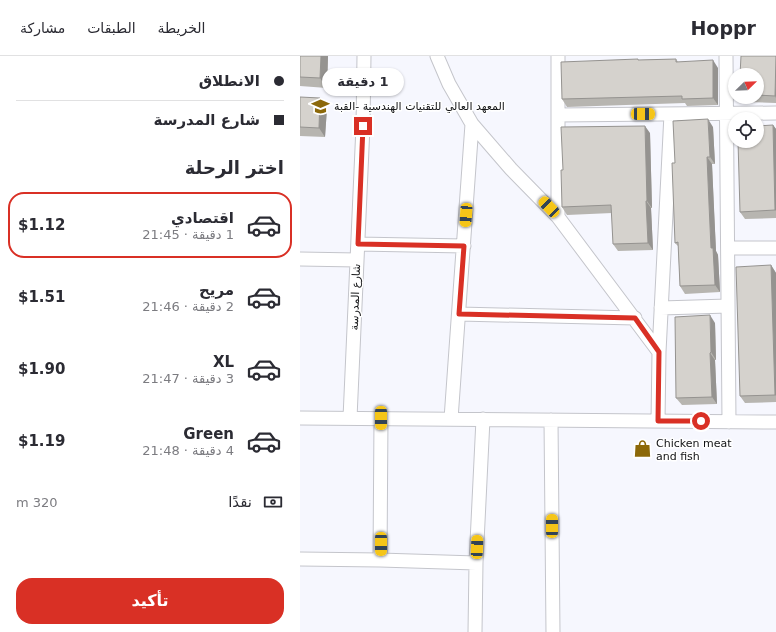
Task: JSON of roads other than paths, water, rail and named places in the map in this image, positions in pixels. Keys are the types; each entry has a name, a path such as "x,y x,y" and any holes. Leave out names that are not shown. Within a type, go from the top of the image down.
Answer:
{"street":[{"name":"شارع المدرسة","path":"350,418 363,126 364,56"},
{"path":"437,56 449,84 472,124 511,169 558,217 659,352"},
{"path":"558,56 558,217"},
{"path":"726,56 729,422"},
{"path":"558,115 776,113"},
{"path":"658,421 659,352 671,114"},
{"path":"451,419 472,124"},
{"path":"358,244 464,246"},
{"path":"728,248 776,248"},
{"path":"300,259 357,260"},
{"path":"661,308 728,306"},
{"path":"459,314 635,318"},
{"path":"300,418 776,422"},
{"path":"380,560 381,418"},
{"path":"475,632 476,563 483,419"},
{"path":"551,420 553,632"},
{"path":"300,559 476,563"}],"place":[{"name":"المعهد العالي للتقنيات الهندسية -القبة","path":"321,106"},
{"name":"Chicken meat and fish","path":"643,449"}]}
